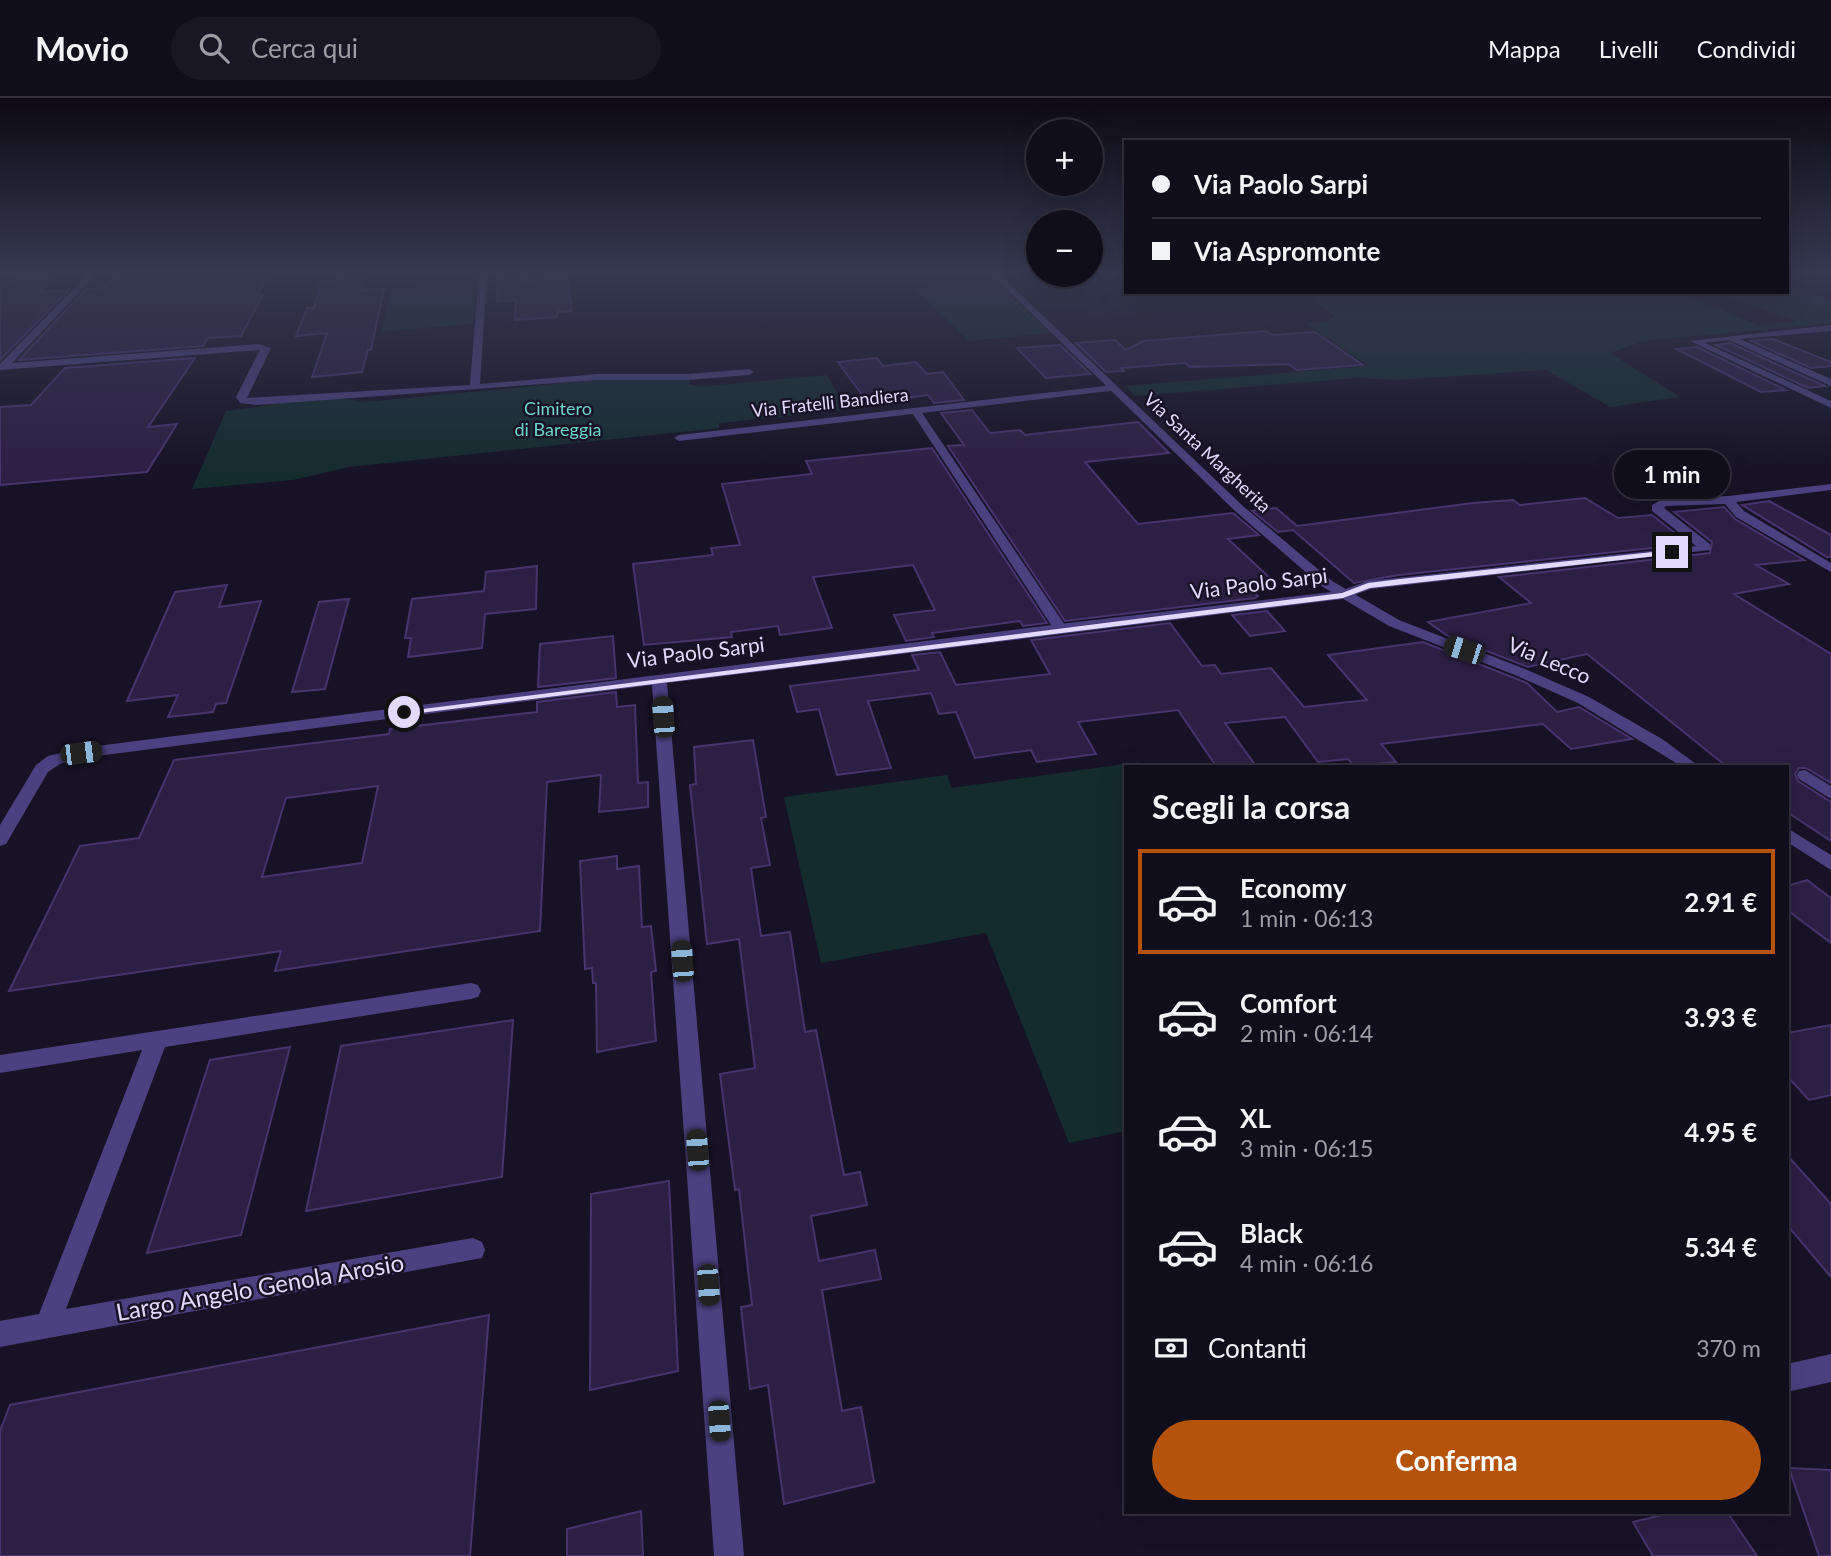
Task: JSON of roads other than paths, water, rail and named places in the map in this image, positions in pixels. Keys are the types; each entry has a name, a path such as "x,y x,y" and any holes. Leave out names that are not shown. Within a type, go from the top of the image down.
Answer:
{"street":[{"path":"2,367 28,340"},
{"path":"475,388 478,340"},
{"name":"Via Santa Margherita","path":"1064,340 1252,521 1343,595"},
{"path":"1705,340 1694,341 1831,405"},
{"path":"1733,340 1831,383"},
{"path":"2,367 266,348 241,397 244,401 475,388 598,377 688,377 749,372"},
{"name":"Via Fratelli Bandiera","path":"680,438 1114,388"},
{"path":"916,411 1060,628"},
{"path":"1728,500 1831,487"},
{"path":"1728,500 1740,514 1831,568"},
{"name":"Via Paolo Sarpi","path":"0,840 34,779 54,760 111,749 1060,628 1343,595 1368,585 1699,550 1706,547 1656,508 1663,503 1728,500"},
{"name":"Via Lecco","path":"1343,595 1418,635 1524,673 1583,699 1690,765"},
{"path":"659,680 729,1556"},
{"path":"1805,775 1831,794"},
{"path":"1789,835 1831,864"},
{"path":"0,1064 471,991"},
{"path":"47,1326 157,1040"},
{"name":"Largo Angelo Genola Arosio","path":"0,1334 473,1250"},
{"path":"1789,1378 1831,1368"}],"park label":[{"name":"Cimitero di Bareggia","path":"558,419"}]}
